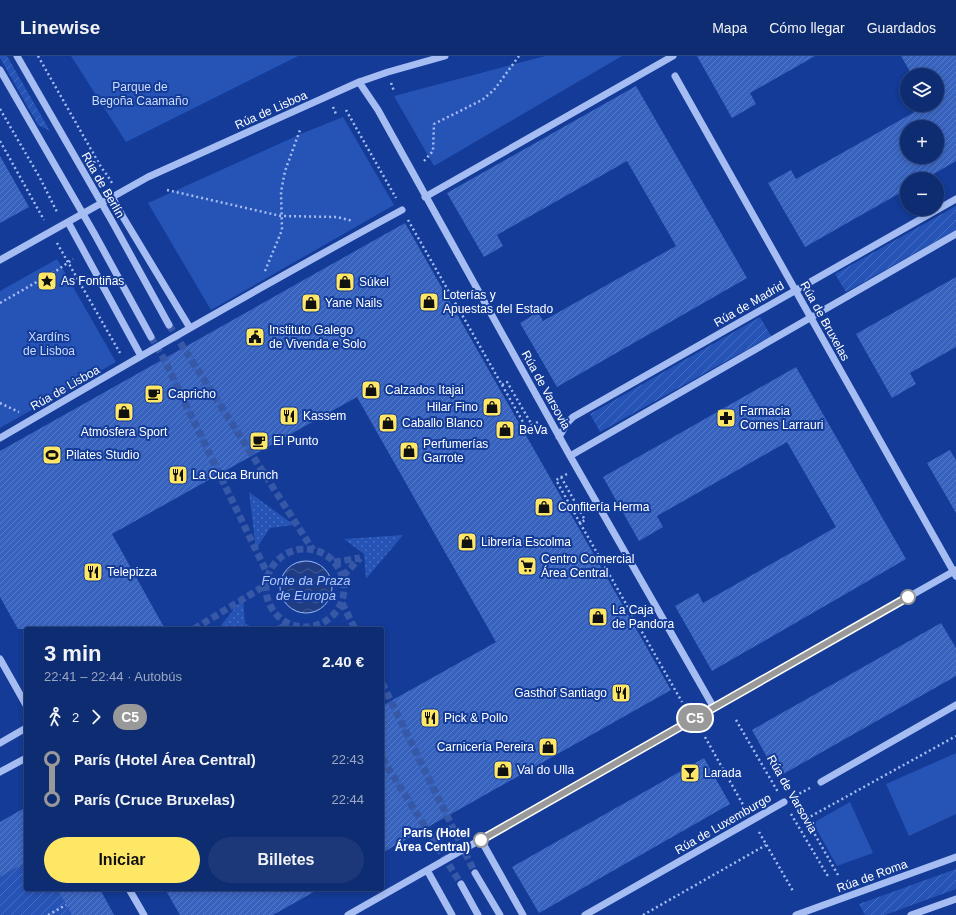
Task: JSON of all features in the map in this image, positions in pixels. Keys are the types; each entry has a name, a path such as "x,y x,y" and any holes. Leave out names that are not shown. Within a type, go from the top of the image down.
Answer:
{"street":[{"name":"Rúa de Berlín","path":"17,56 169,325"},
{"name":"Rúa de Lisboa","path":"0,260 148,177 360,82 388,72 445,56"},
{"path":"425,197 673,56"},
{"path":"0,70 83,213 151,337"},
{"name":"Rúa de Bruxelas","path":"675,76 955,573"},
{"name":"Rúa de Varsovia","path":"360,82 378,110 570,456 714,708"},
{"path":"112,196 123,217 190,328"},
{"name":"Rúa de Madrid","path":"559,436 567,423 573,417 956,199"},
{"name":"Rúa de Lisboa","path":"0,438 190,328 402,210"},
{"path":"68,222 141,356"},
{"path":"570,456 956,234"},
{"path":"348,915 955,573"},
{"path":"0,659 24,701"},
{"path":"821,782 956,706"},
{"path":"0,742 24,729"},
{"path":"0,772 24,759"},
{"name":"Rúa de Luxemburgo","path":"585,915 784,802"},
{"path":"481,840 523,915"},
{"name":"Rúa de Roma","path":"796,915 956,857"},
{"path":"427,870 452,915"},
{"path":"475,873 500,915"},
{"path":"460,884 478,915"},
{"path":"130,891 144,915"},
{"path":"911,915 956,898"}],"path":[{"path":"38,56 107,175"},
{"path":"424,161 433,151 434,124 482,100 494,90 519,56"},
{"path":"0,109 40,178 53,205"},
{"path":"346,110 527,429 539,422"},
{"path":"258,290 282,230 281,192 285,171 300,130"},
{"path":"0,141 44,220"},
{"path":"167,190 281,216 337,217 373,226"},
{"path":"56,241 127,365"},
{"path":"0,303 74,259"},
{"path":"502,385 507,382 532,425"},
{"path":"0,403 18,411 30,421"},
{"path":"569,473 556,480 682,702"},
{"path":"561,477 585,520 580,523"},
{"name":"Rúa de Varsovia","path":"736,720 829,878"},
{"path":"838,875 806,819 956,736"},
{"name":"Rúa de Luxemburgo","path":"784,802 821,782"},
{"path":"643,915 766,845"},
{"path":"48,915 66,904"}],"green space":[{"path":"0,56 7,56 50,131 38,125"},
{"name":"Parque de Begoña Caamaño","path":"71,56 298,56 126,142"},
{"path":"545,56 622,56 434,166 394,96"},
{"path":"343,117 394,205 211,310 148,203 303,133"},
{"path":"956,206 956,230 846,292 835,274 938,216 944,216 944,213"},
{"name":"Xardíns de Lisboa","path":"57,259 116,362 0,428 0,291"},
{"path":"760,317 771,336 600,432 590,414"},
{"path":"249,492 294,525 270,528 256,549"},
{"path":"403,535 366,579 364,554 344,539"},
{"path":"243,598 245,623 252,627 220,627"},
{"path":"956,753 956,814 909,836 886,784"},
{"path":"850,802 873,853 837,866 813,823"},
{"path":"24,863 24,891 58,891 72,915 0,915 0,877"},
{"path":"956,869 956,889 885,915 865,915 859,904"}],"water":[{"name":"Fonte da Praza de Europa","path":"301,561 311,561 320,565 328,573 332,582 332,592 328,601 320,609 311,613 301,613 292,609 284,601 280,592 280,582 284,573 292,565"}],"building":[{"path":"697,56 815,56 750,93 756,104 732,118"},
{"path":"901,56 956,56 956,161 937,172 900,172 900,193 805,247 768,183 791,170 796,179 900,120 900,164 944,164 944,120 900,120 915,112 944,112 944,68 908,68"},
{"path":"636,86 747,278 557,387 520,323 538,312 543,321 676,246 627,161 497,235 503,246 484,257 447,193"},
{"path":"0,156 29,207 0,223"},
{"name":"Centro Comercial Área Central","path":"405,223 671,690 384,852 384,705 496,642 357,397 112,534 164,627 24,627 24,629 18,629 0,597 0,451"},
{"path":"956,277 956,347 910,373 916,384 892,398 856,334"},
{"path":"796,367 906,559 712,671 675,606 698,593 703,603 836,527 787,442 657,516 663,527 639,541 603,477"},
{"path":"950,450 956,460 956,513 927,463"},
{"path":"941,623 956,648 956,676 778,777 752,730"},
{"path":"704,758 730,804 539,913 512,867"},
{"path":"24,808 24,863 0,877 0,822"},
{"path":"58,891 101,891 114,915 72,915"},
{"path":"166,891 315,891 273,915 180,915"}],"tunnel":[{"path":"169,325 313,550"},
{"path":"151,337 164,359 268,575"},
{"path":"297,549 313,549 327,555 338,566 344,580 344,588 344,596 338,610 327,621 313,627 297,627 283,621 272,610 266,596 266,580 272,566 283,555 297,549"},
{"path":"334,562 360,558"},
{"path":"343,576 360,558"},
{"path":"197,627 266,585"},
{"path":"342,603 354,627"},
{"path":"283,627 289,624"},
{"path":"384,687 475,873"},
{"path":"384,761 461,884"}],"bus line":[{"name":"C5","path":"481,840 908,597"}],"place":[{"name":"As Fontiñas","path":"47,281"},
{"name":"Súkel","path":"345,282"},
{"name":"Loterías y Apuestas del Estado","path":"429,302"},
{"name":"Yane Nails","path":"311,303"},
{"name":"Instituto Galego de Vivenda e Solo","path":"255,337"},
{"name":"Calzados Itajai","path":"371,390"},
{"name":"Capricho","path":"154,394"},
{"name":"Hilar Fino","path":"492,407"},
{"name":"Atmósfera Sport","path":"124,412"},
{"name":"Kassem","path":"289,416"},
{"name":"Farmacia Cornes Larrauri","path":"726,418"},
{"name":"Caballo Blanco","path":"388,423"},
{"name":"BeVa","path":"505,430"},
{"name":"El Punto","path":"259,441"},
{"name":"Perfumerías Garrote","path":"409,451"},
{"name":"Pilates Studio","path":"52,455"},
{"name":"La Cuca Brunch","path":"178,475"},
{"name":"Confitería Herma","path":"544,507"},
{"name":"Librería Escolma","path":"467,542"},
{"name":"Centro Comercial Área Central","path":"527,566"},
{"name":"Telepizza","path":"93,572"},
{"name":"La Caja de Pandora","path":"598,617"},
{"name":"Gasthof Santiago","path":"621,693"},
{"name":"Pick & Pollo","path":"430,718"},
{"name":"Carnicería Pereira","path":"548,747"},
{"name":"Val do Ulla","path":"503,770"},
{"name":"Larada","path":"690,773"},
{"name":"París (Hotel Área Central)","path":"481,840"}]}
